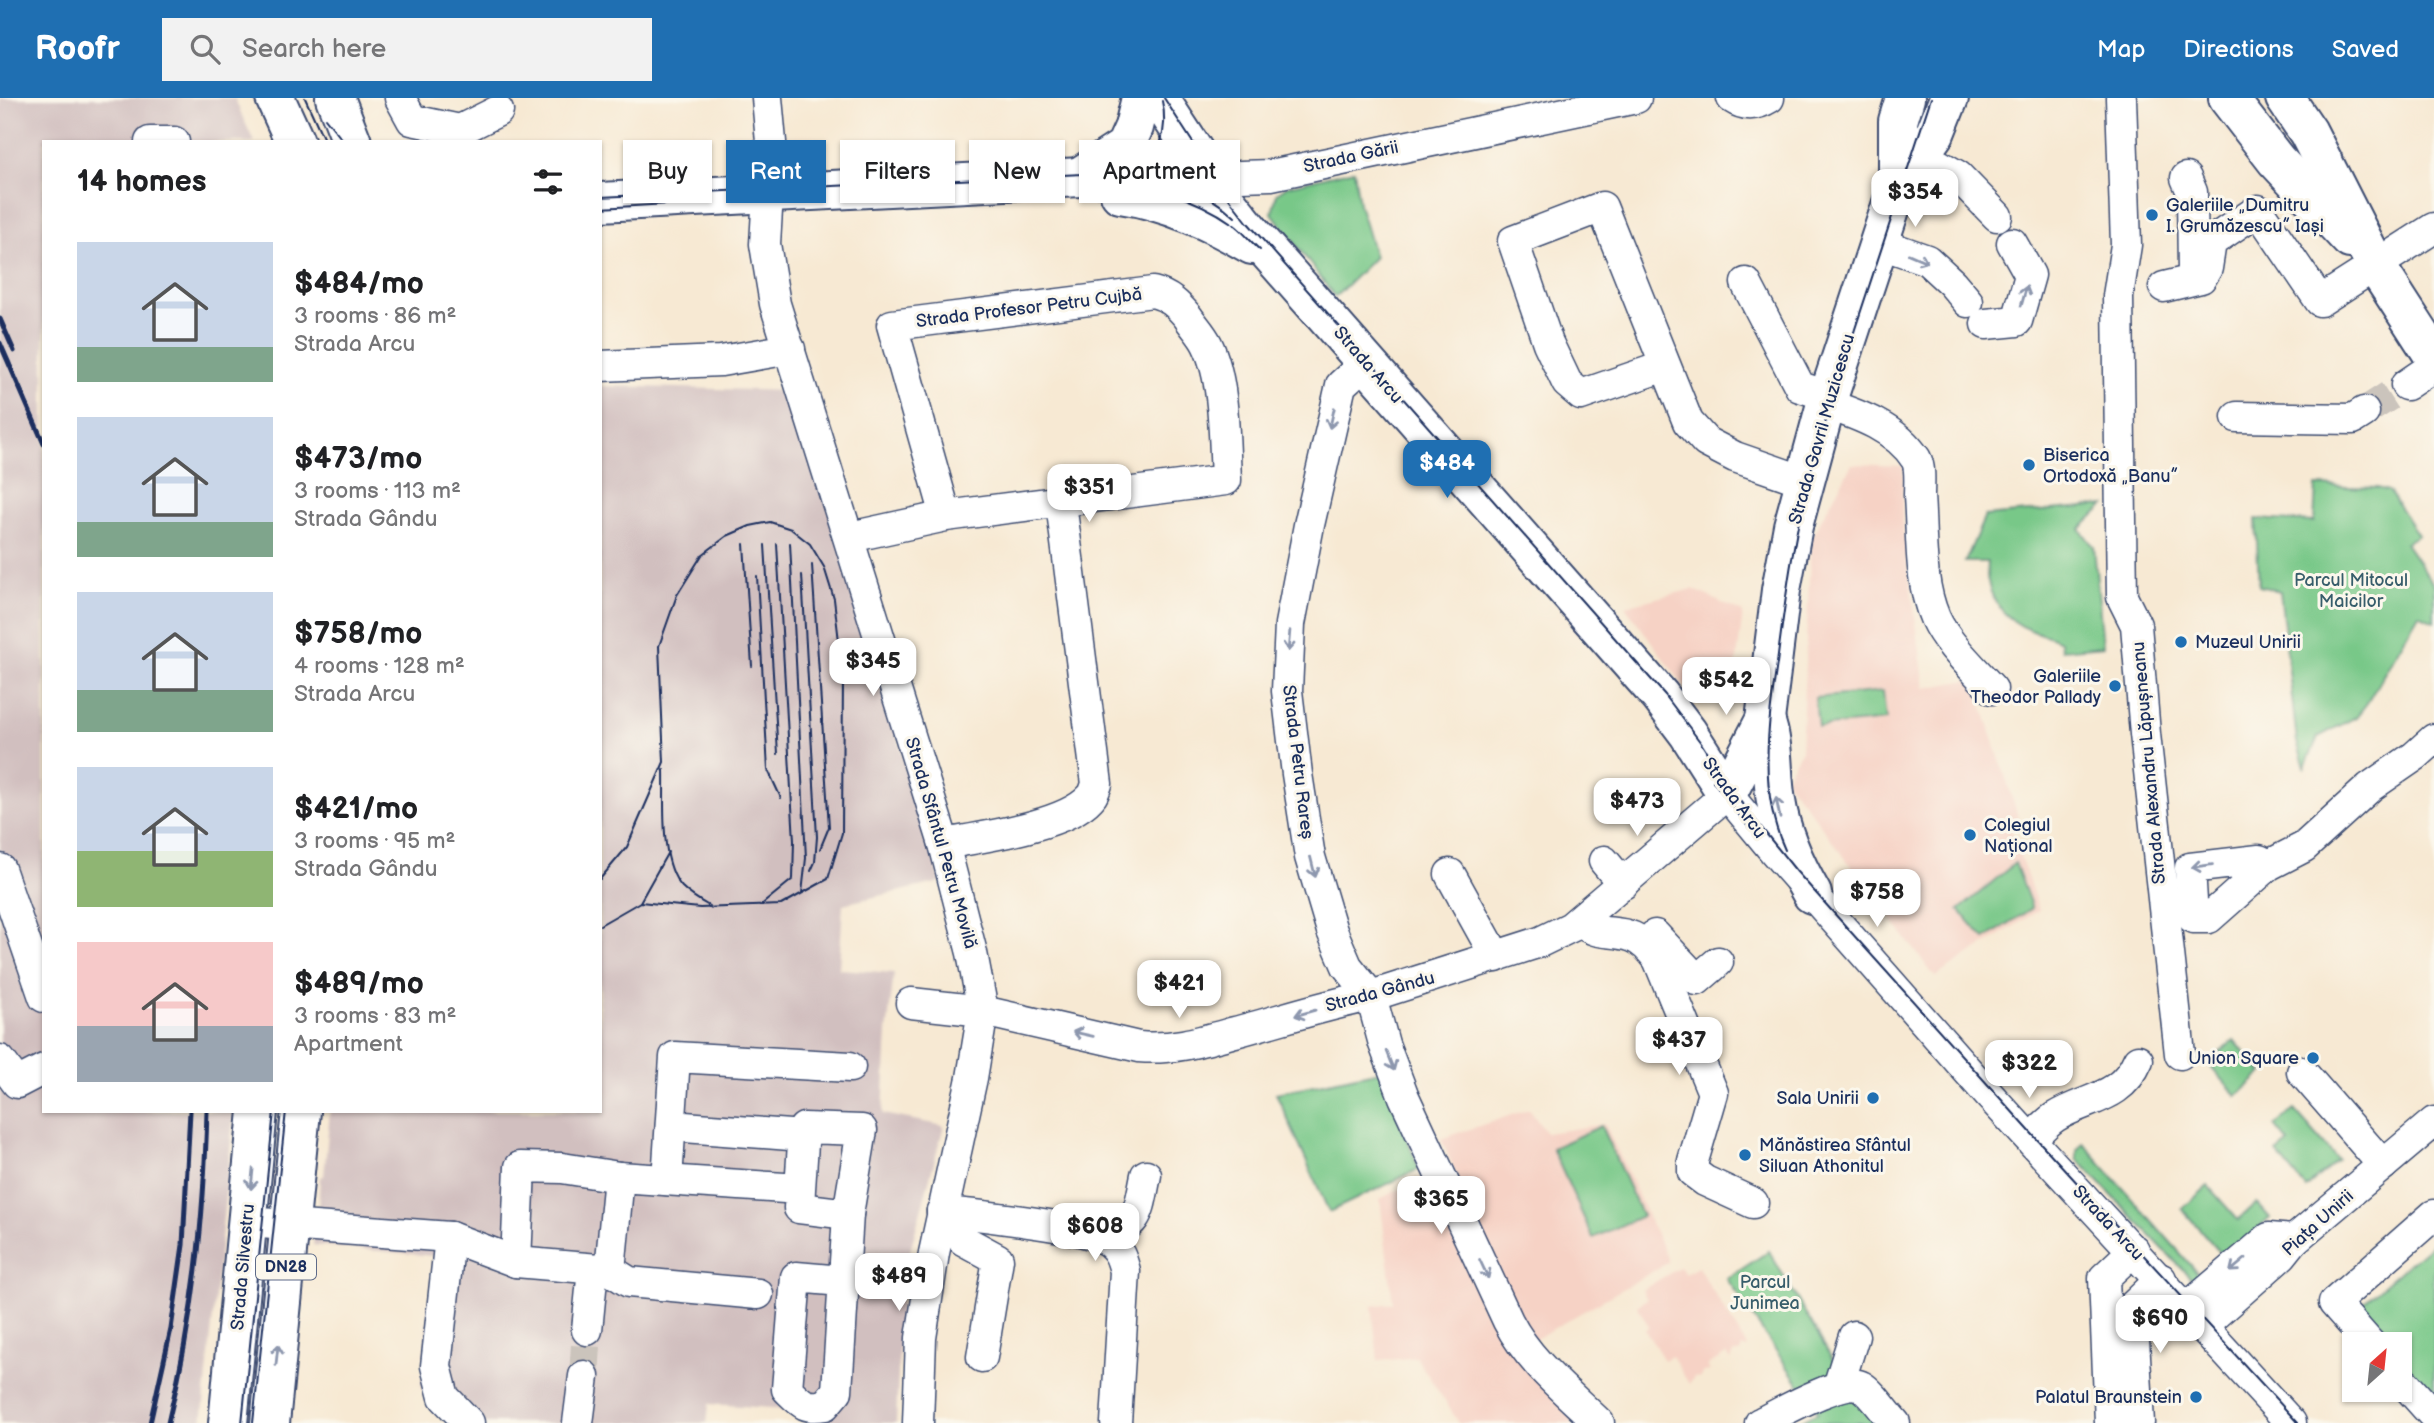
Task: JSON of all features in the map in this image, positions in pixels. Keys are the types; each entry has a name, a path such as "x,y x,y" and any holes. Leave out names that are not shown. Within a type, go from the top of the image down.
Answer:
{"main road":[{"path":"275,98 294,140"},
{"path":"1128,140 1141,98"},
{"name":"Strada Arcu","path":"1159,98 1187,140"},
{"name":"Strada Gavril Muzicescu","path":"1898,186 1898,121 1905,98"},
{"name":"Strada Gavril Muzicescu","path":"1727,794 1762,727 1781,590 1804,481 1828,400 1898,186 1935,133 1949,98"},
{"path":"2228,98 2276,160 2341,215"},
{"path":"2248,98 2341,215"},
{"path":"2261,98 2372,258 2434,356"},
{"path":"2285,98 2308,132 2341,215"},
{"path":"337,102 351,140"},
{"path":"337,102 365,140"},
{"name":"Strada Gării","path":"826,190 1079,177"},
{"name":"Strada Gării","path":"602,202 726,195"},
{"path":"1160,203 1212,222 1272,255"},
{"name":"Strada Arcu","path":"1228,203 1660,696 1691,737 1727,794"},
{"path":"1691,737 1701,743 1721,748 1732,746 1762,727 1772,737 1776,801 1781,822 1794,859 1812,894"},
{"name":"Strada Silvestru","path":"228,1423 258,1113"},
{"name":"DN28","path":"270,1423 301,1113"}],"street":[{"path":"400,98 412,120 460,130 498,111"},
{"name":"Strada Sfântul Petru Movilă","path":"767,98 771,140"},
{"name":"Strada Gării","path":"1240,176 1271,174 1636,98"},
{"path":"1731,98 1748,105 1758,104 1769,98"},
{"name":"Strada Alexandru Lăpușneanu","path":"2121,98 2126,245 2118,296 2122,597 2136,625 2145,734 2180,1054"},
{"path":"1920,154 1958,176 1997,216"},
{"path":"2186,178 2192,192 2193,280"},
{"name":"Strada Sfântul Petru Movilă","path":"768,203 765,244 775,304 944,844 984,1011 942,1211 921,1338 918,1423"},
{"path":"1665,366 1581,395 1567,383 1548,343 1513,241 1602,207 1688,422 1706,442 1735,457 1804,481"},
{"path":"2164,287 2201,278 2207,268 2211,242 2258,210 2320,301 2434,208"},
{"path":"2372,258 2434,228"},
{"path":"1879,243 1927,260 1952,283 1977,313 2017,321 2030,275 2012,243"},
{"path":"1746,283 1800,387 1865,417 1902,443 1917,461 1924,566 1927,590 1936,619 1956,648 1992,689"},
{"name":"Strada Profesor Petru Cujbă","path":"850,537 946,516 1226,480 1223,406 1211,353 1201,334 1180,307 1163,295 1153,292 892,325 946,516"},
{"path":"602,366 721,361 790,349"},
{"name":"Strada Petru Rareș","path":"1366,362 1341,385 1332,417 1290,624 1287,691 1304,822 1318,887 1347,966 1371,996"},
{"path":"2406,385 2434,366"},
{"path":"2236,417 2353,419 2364,412"},
{"path":"944,844 1041,836 1093,797 1097,783 1061,503"},
{"path":"2269,864 2304,847 2370,787 2415,756 2434,739"},
{"name":"Strada Gându","path":"911,1003 984,1011 1139,1046 1163,1049 1192,1044 1343,1001 1371,996 1540,943 1585,925 1623,884 1727,794"},
{"name":"Strada Arcu","path":"1727,794 1812,894 2031,1139 2291,1423"},
{"path":"1604,861 1623,884"},
{"path":"0,869 42,991"},
{"path":"1450,874 1496,957"},
{"path":"1585,925 1619,920 1651,931 1697,980 1718,962"},
{"path":"1585,925 1631,936 1658,958 1713,1093 1693,1161 1693,1172 1705,1181 1753,1203"},
{"path":"1371,996 1384,1044 1404,1097 1519,1343 1535,1362 1599,1423"},
{"path":"667,1180 675,1057 850,1067"},
{"path":"2031,1139 2055,1117 2111,1092 2132,1074 2138,1059"},
{"path":"0,1060 17,1083 42,1070"},
{"path":"2302,1072 2383,1165"},
{"name":"Piața Unirii","path":"2195,1316 2282,1255 2294,1240 2434,1122"},
{"path":"671,1126 803,1136"},
{"path":"842,1281 848,1214 862,1130 804,1128 799,1208 848,1214"},
{"path":"516,1262 520,1167 562,1168 619,1177 800,1189"},
{"path":"1103,1238 1124,1230 1134,1219 1146,1175"},
{"path":"587,1330 602,1270 619,1177"},
{"path":"942,1211 1089,1232 1103,1238 1121,1255 1125,1271 1116,1423"},
{"path":"942,1211 963,1240 998,1259 982,1357"},
{"path":"2359,1332 2334,1303 2434,1215"},
{"path":"247,1222 450,1237 516,1262 602,1270 629,1282 758,1294"},
{"path":"450,1237 436,1366 444,1397 469,1423"},
{"path":"2110,1423 2104,1278 2134,1250"},
{"path":"2139,1423 2132,1307 2161,1279"},
{"path":"1838,1387 1854,1336"},
{"path":"578,1423 584,1376"},
{"path":"1760,1423 1838,1387 1851,1384 1861,1386 1895,1423"},
{"path":"2412,1391 2434,1416"}],"shaded area":[{"path":"0,98 234,98 253,140 42,140 42,1113 234,1113 202,1423 0,1423"},
{"path":"602,386 793,391 941,882 843,904 839,969 894,973 887,1032 883,1114 944,1126 912,1243 901,1298 896,1423 811,1423 811,1419 773,1408 709,1404 707,1423 452,1423 421,1387 434,1256 313,1245 320,1177 324,1176 330,1113 602,1113"},
{"name":"Colegiul Național","path":"1852,464 1903,466 1902,522 1925,688 1974,679 2020,823 2009,825 2039,910 1935,977 1785,778 1801,751 1811,538"},
{"path":"1693,589 1743,613 1734,681 1721,694 1702,696 1684,686 1625,606"},
{"path":"1529,1109 1546,1133 1605,1124 1669,1262 1530,1342 1441,1139"},
{"path":"1426,1177 1581,1423 1459,1423 1416,1357 1378,1361 1372,1306 1393,1303 1380,1199"},
{"path":"1680,1267 1685,1274 1698,1267 1748,1348 1742,1347 1740,1353 1734,1353 1730,1360 1726,1354 1707,1366 1710,1371 1703,1372 1700,1378 1694,1377 1689,1384 1672,1356 1664,1360 1645,1330 1649,1326 1637,1306 1647,1299 1642,1290"}],"green space":[{"path":"1354,170 1359,204 1375,257 1335,297 1272,213 1277,193 1287,186"},
{"name":"Parcul Mitocul Maicilor","path":"2316,486 2378,488 2389,491 2418,535 2405,543 2434,585 2434,621 2419,614 2367,703 2356,717 2318,737 2305,767 2297,742 2280,591 2259,586 2256,519 2314,522"},
{"path":"2105,505 2080,529 2094,547 2103,646 2061,650 2060,641 2022,626 2004,613 1992,595 1987,562 1965,562 1985,516"},
{"path":"1883,691 1886,720 1818,727 1815,698"},
{"path":"2015,863 2032,908 1985,939 1959,910"},
{"path":"2234,1040 2263,1073 2237,1096 2208,1063"},
{"path":"1380,1071 1419,1169 1329,1212 1276,1093"},
{"path":"2294,1110 2338,1160 2306,1188 2277,1153 2289,1143 2275,1126"},
{"path":"1601,1126 1642,1216 1593,1238 1552,1148"},
{"path":"2083,1143 2204,1280 2196,1282 2188,1275 2077,1159 2077,1150"},
{"path":"2208,1186 2238,1220 2257,1203 2270,1218 2225,1258 2182,1209"},
{"path":"2434,1242 2434,1396 2412,1372 2412,1332 2376,1332 2356,1309"},
{"name":"Parcul Junimea","path":"1769,1251 1835,1364 1882,1423 1796,1423 1818,1412 1727,1279"}],"tunnel":[{"path":"2364,412 2406,385"},
{"path":"584,1376 587,1330"}],"tram line":[{"path":"305,98 324,140"},
{"path":"1164,98 1230,200 1248,223 1665,695 1701,743 1731,790 1797,872 2034,1136 2298,1423"},
{"path":"1785,850 1771,805 1768,734 1786,594 1798,526 1825,424 1931,98"},
{"path":"1161,140 1164,121 1162,101"},
{"path":"325,118 342,140"},
{"path":"602,197 1126,172 1184,186 1212,199 1235,217"},
{"path":"1195,203 1233,224 1260,250"},
{"path":"602,208 668,204"},
{"path":"602,877 627,847 664,762 659,646 677,595 702,555 727,536 750,526 770,522 791,529 810,544 824,567 834,599 843,675 842,833 828,879 781,905 700,908 640,902 602,924"},
{"path":"790,543 806,858 802,893"},
{"path":"744,544 752,666"},
{"path":"760,906 793,879 794,841 777,544"},
{"path":"765,545 778,754"},
{"path":"812,565 829,827 820,849"},
{"path":"802,575 817,837 815,862 811,871"},
{"path":"757,576 768,770 781,798"},
{"path":"664,770 666,847 670,862 682,887 709,906"},
{"path":"1713,781 1749,828"},
{"path":"640,902 668,852"},
{"path":"242,1423 274,1113"},
{"path":"253,1423 286,1113"}],"railway":[{"path":"0,319 14,351"},
{"path":"0,343 42,439"},
{"path":"150,1423 171,1329 183,1245 190,1113"},
{"path":"168,1423 185,1345 196,1268 207,1113"}],"place":[{"name":"Galeriile „Dumitru I. Grumăzescu” Iași","path":"2152,215"},
{"name":"Biserica Ortodoxă „Banu”","path":"2029,465"},
{"name":"Muzeul Unirii","path":"2181,642"},
{"name":"Galeriile Theodor Pallady","path":"2115,686"},
{"name":"Colegiul Național","path":"1970,835"},
{"name":"Union Square","path":"2313,1058"},
{"name":"Sala Unirii","path":"1873,1098"},
{"name":"Mănăstirea Sfântul Siluan Athonitul","path":"1745,1155"},
{"name":"Palatul Braunstein","path":"2196,1397"}]}
